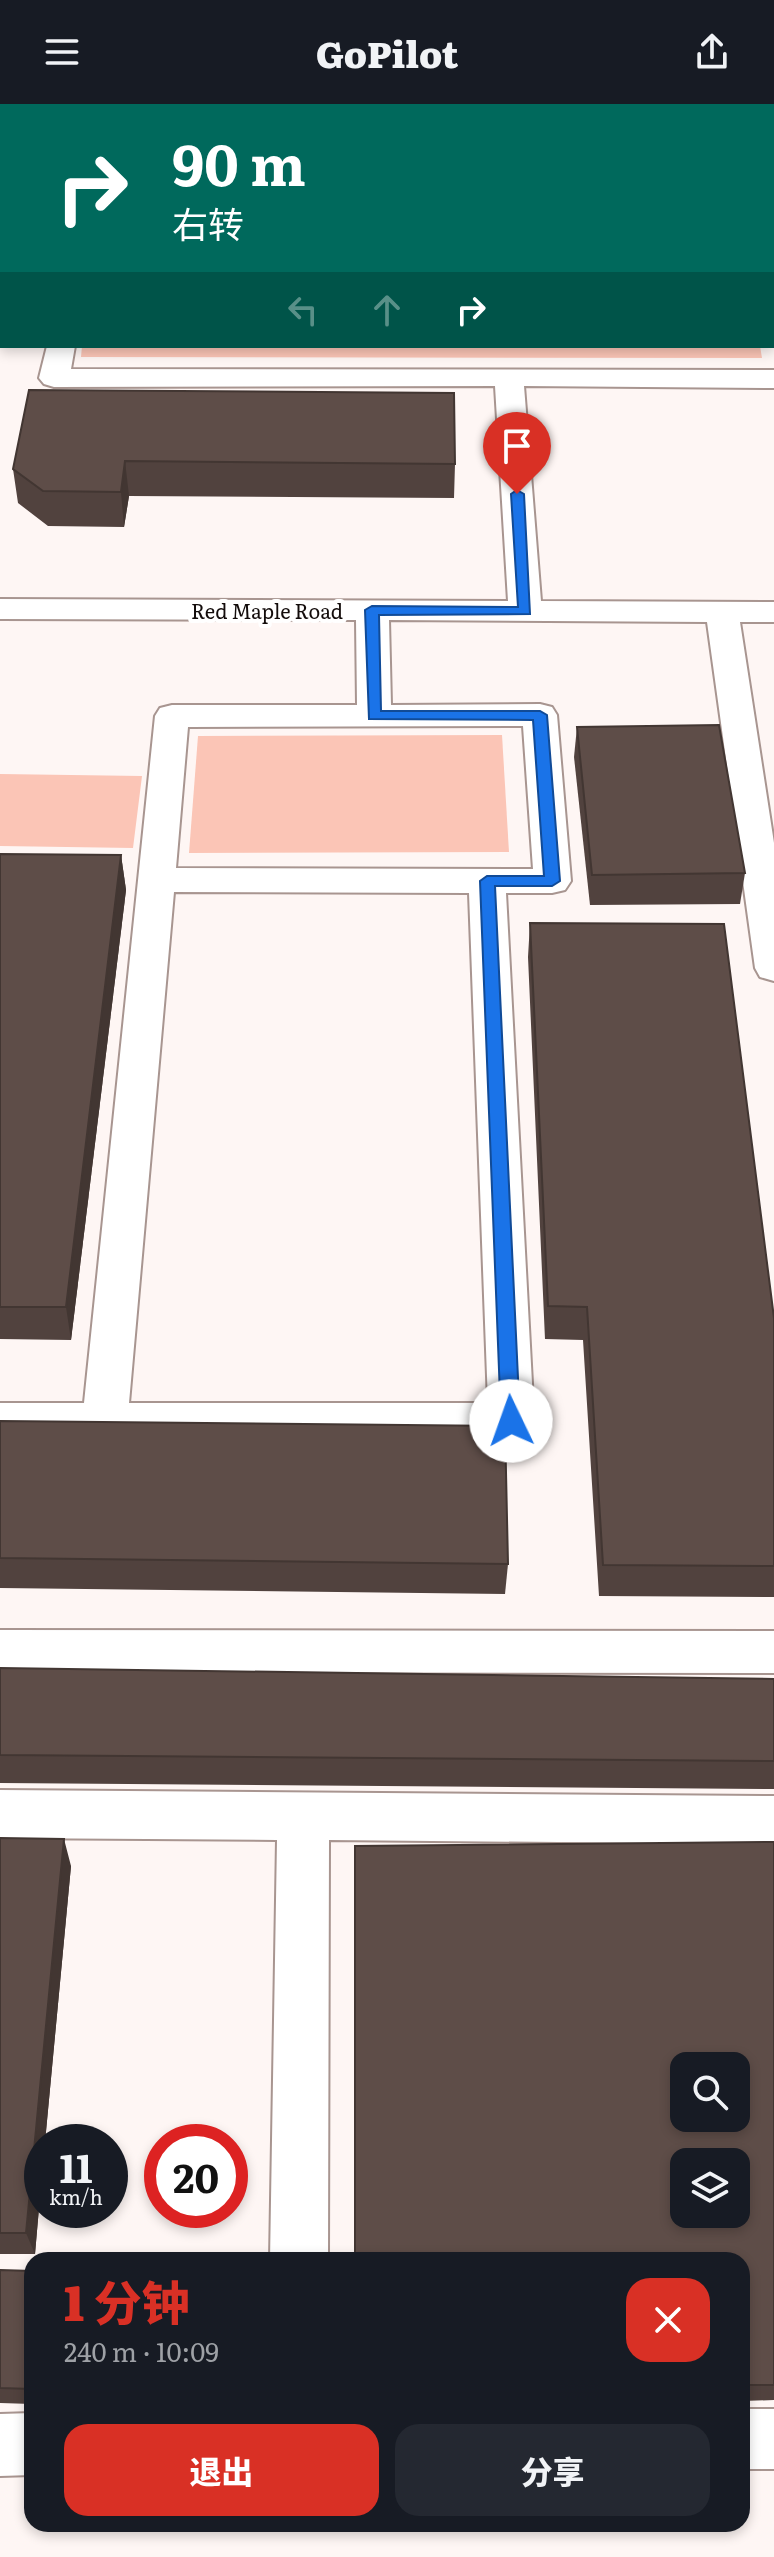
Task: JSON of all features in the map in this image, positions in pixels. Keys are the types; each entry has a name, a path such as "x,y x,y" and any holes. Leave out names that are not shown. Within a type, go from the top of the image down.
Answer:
{"street":[{"path":"61,348 54,378 774,379"},
{"path":"509,377 525,611"},
{"name":"Red Maple Road","path":"0,609 774,612"},
{"path":"372,610 374,716"},
{"path":"722,612 774,968"},
{"path":"105,1420 156,880 172,716 540,715 552,881 156,880"},
{"path":"0,1421 511,1421 487,881"},
{"path":"0,1651 774,1652"},
{"path":"0,1814 774,1820"},
{"path":"299,2252 303,1816"},
{"path":"750,2439 774,2439"},
{"path":"0,2445 24,2444"}],"shaded area":[{"path":"82,348 760,348 762,358 81,357"},
{"path":"502,735 509,852 189,853 198,736"},
{"path":"0,774 142,776 133,848 0,846"}],"building":[{"path":"29,390 454,393 455,464 125,461 121,492 43,491 13,469"},
{"path":"719,725 745,873 592,875 577,727"},
{"path":"0,854 121,855 66,1307 0,1307"},
{"path":"530,923 724,924 774,1318 774,1566 603,1565 587,1307 548,1306"},
{"path":"0,1421 505,1426 508,1564 0,1558"},
{"path":"0,1668 774,1679 774,1761 0,1755"},
{"path":"0,1838 64,1839 37,2124 24,2124 26,2233 0,2233"},
{"path":"774,1842 774,2385 750,2385 750,2252 355,2252 355,1846"},
{"path":"0,2270 24,2271 24,2389 0,2388"}],"route":[{"path":"511,1421 487,881 552,881 540,715 374,716 372,610 525,611 517,494"}]}
